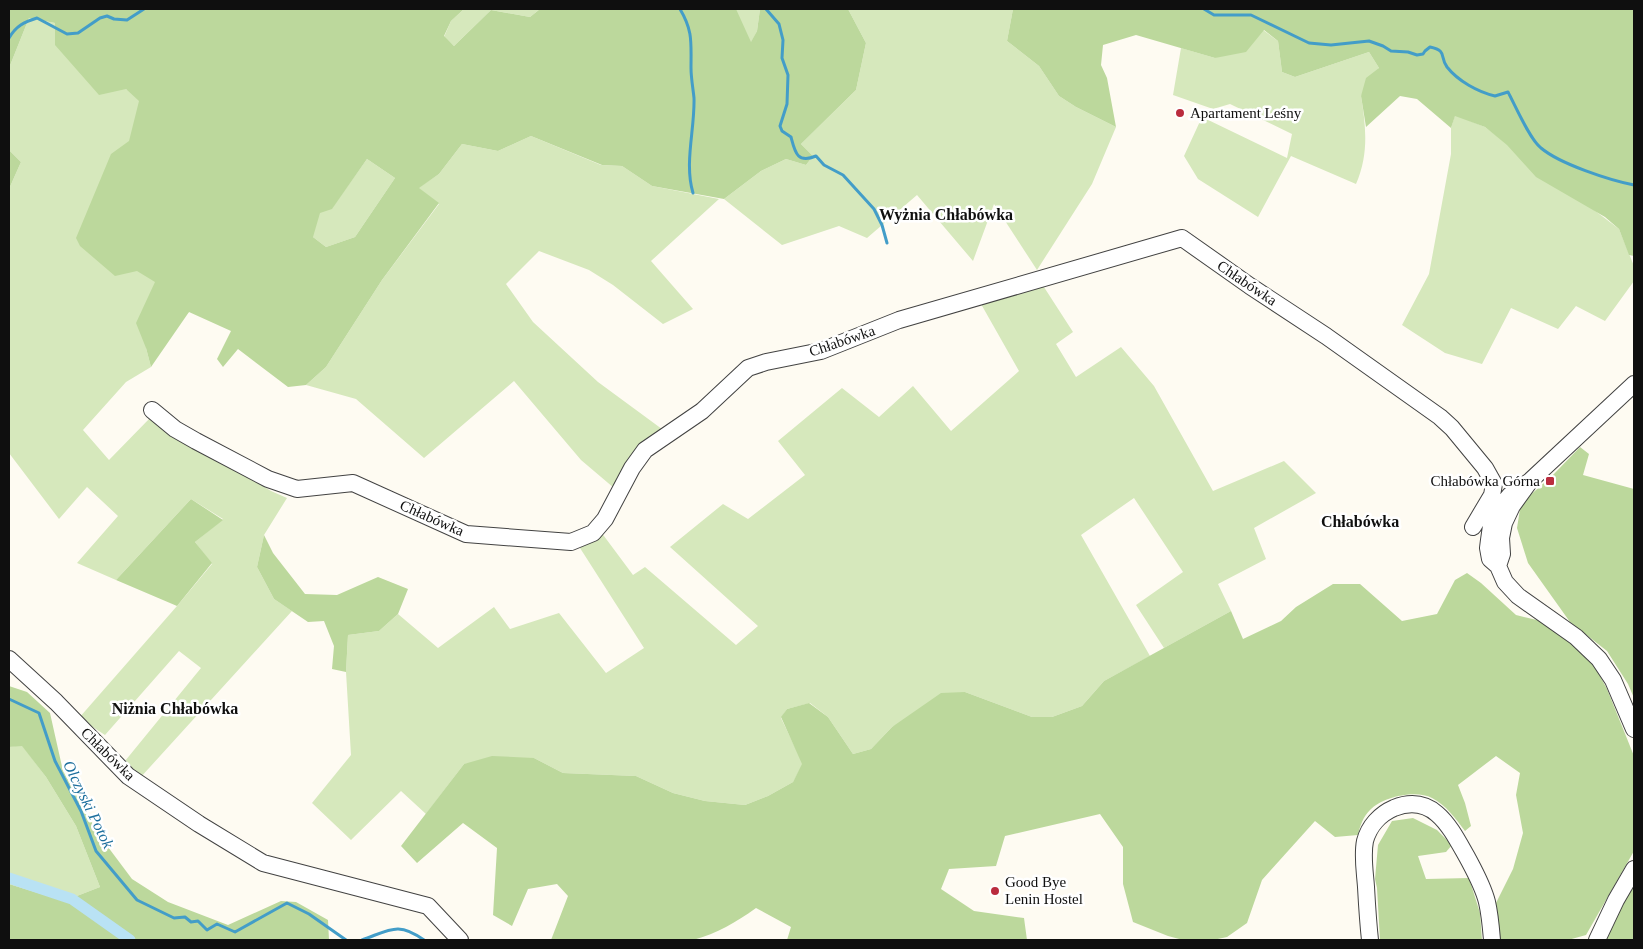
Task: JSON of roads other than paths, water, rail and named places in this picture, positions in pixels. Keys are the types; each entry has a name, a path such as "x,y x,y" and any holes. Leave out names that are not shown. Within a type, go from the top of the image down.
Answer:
{"street":[{"name":"Chłabówka","path":"152,410 175,429 196,441 268,479 297,489 353,483 466,534 571,542 593,533 605,519 632,468 644,450 702,411 748,368 766,362 821,351 899,320 1182,238 1331,340 1448,425 1485,468 1494,484 1492,495 1473,527"},
{"path":"1634,384 1530,481 1517,489 1504,502 1492,521 1488,548 1490,559 1498,566 1505,582 1518,596 1576,637 1599,659 1613,680 1634,729"},
{"name":"Chłabówka","path":"9,659 56,702 128,776 199,824 262,863 428,906 458,939"},
{"path":"1370,940 1364,861 1366,840 1374,822 1384,814 1399,806 1412,804 1438,813 1455,836 1486,896 1492,940"},
{"path":"1597,940 1634,868"}],"waterway":[{"path":"9,38 14,30 28,21 37,18 67,34 78,33 100,18 107,16 114,19 127,20 144,9"},
{"path":"680,9 689,30 691,44 694,110 690,146 690,182 693,193"},
{"path":"766,9 779,24 783,40 782,58 788,75 787,104 780,126 782,131 791,137 798,155 805,159 816,156 824,165 843,175 874,209 882,225 887,243"},
{"path":"1204,9 1214,15 1251,15 1309,43 1331,45 1369,41 1391,51 1408,52 1417,55 1423,54 1430,47 1439,50 1447,67 1469,85 1495,96 1508,92 1532,138 1549,154 1585,171 1634,185"},
{"name":"Olczyski Potok","path":"9,699 39,713 55,761 81,811 96,851 137,900 174,918 185,917 191,922 198,921 207,930 217,924 235,932 287,903 309,914 346,940"},
{"path":"9,878 72,899 130,940"},
{"name":"Olczyski Potok","path":"362,940 394,929 407,931 424,940"}],"place":[{"name":"Apartament Leśny","path":"1180,113"},
{"name":"Chłabówka Górna","path":"1550,481"},
{"name":"Good Bye Lenin Hostel","path":"995,891"}],"district":[{"name":"Wyżnia Chłabówka","path":"946,214"},
{"name":"Chłabówka","path":"1360,521"},
{"name":"Niżnia Chłabówka","path":"175,708"}]}
